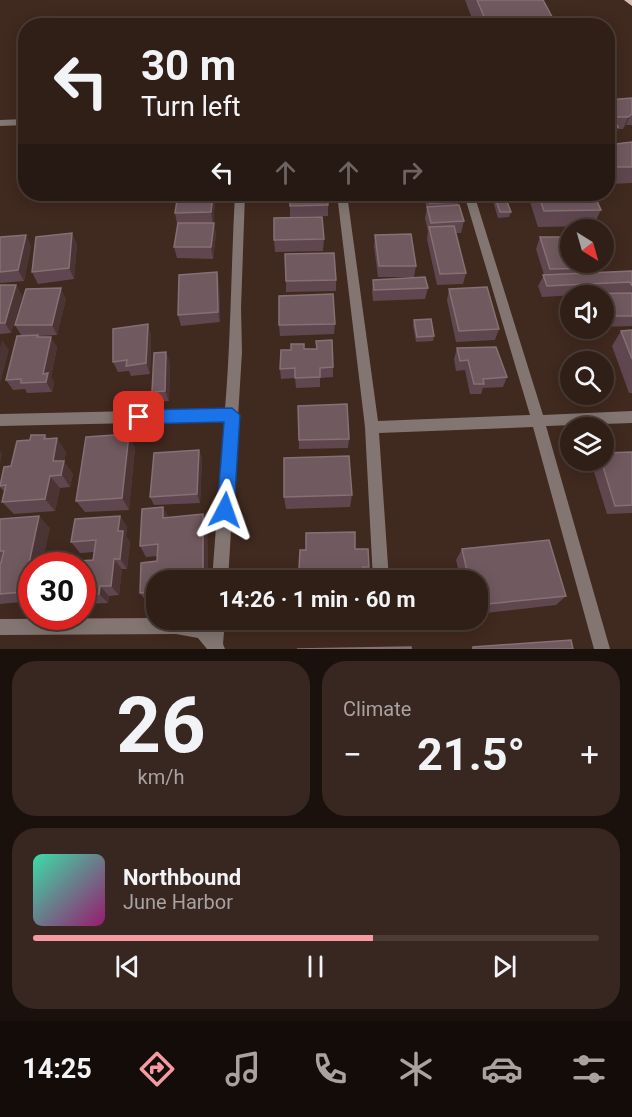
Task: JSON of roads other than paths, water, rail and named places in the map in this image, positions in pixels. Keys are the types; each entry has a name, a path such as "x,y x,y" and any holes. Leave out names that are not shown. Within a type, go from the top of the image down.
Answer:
{"street":[{"path":"1,125 18,123"},
{"path":"221,570 232,415 240,201"},
{"path":"343,201 372,427 380,570"},
{"path":"472,201 538,420 602,649"},
{"path":"0,420 232,415"},
{"path":"372,427 632,417"},
{"path":"0,627 176,626 203,631 216,647"},
{"path":"216,647 217,630"}]}
